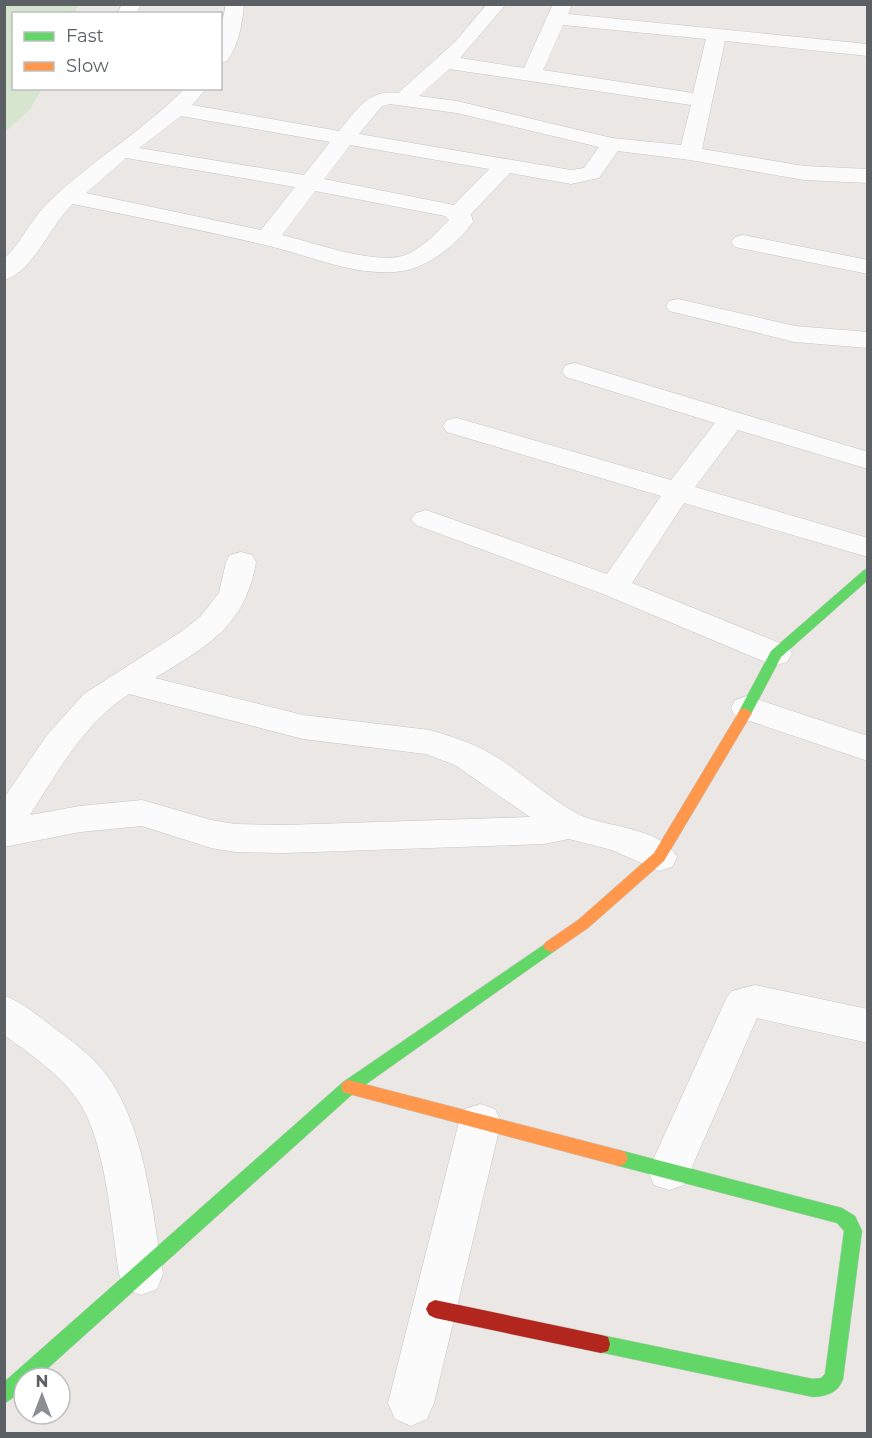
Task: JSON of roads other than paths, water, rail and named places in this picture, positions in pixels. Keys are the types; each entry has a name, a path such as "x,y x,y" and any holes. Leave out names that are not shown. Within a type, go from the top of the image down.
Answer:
{"street":[{"path":"222,52 231,32 235,4"},
{"path":"404,99 462,46 497,4"},
{"path":"531,75 560,12 717,34 867,50"},
{"path":"690,153 717,34"},
{"path":"445,62 702,100"},
{"path":"4,273 23,254 56,207 121,151 177,109 195,90"},
{"path":"267,238 344,138 375,102 389,98 457,107 612,144 690,153 804,173 867,176"},
{"path":"177,109 571,177 591,173 612,144"},
{"path":"121,151 310,183 459,213"},
{"path":"459,213 505,165"},
{"path":"69,196 267,238 363,262 389,265 406,263 421,257 461,222 459,213"},
{"path":"743,242 867,267"},
{"path":"678,306 795,334 867,340"},
{"path":"575,371 867,461"},
{"path":"614,587 678,491 732,419"},
{"path":"457,426 867,548"},
{"path":"426,519 614,587 776,654"},
{"path":"4,826 74,726 97,701 217,620 234,595 241,562"},
{"path":"4,1395 350,1087 583,924 659,856 747,708 776,654 867,573"},
{"path":"126,682 303,728 430,742 466,756 569,826 621,839 659,856"},
{"path":"747,708 867,749"},
{"path":"4,834 81,819 130,813 142,813 211,834 235,838 308,839 544,830 569,826"},
{"path":"669,1170 741,1009 746,1003 755,1001 867,1026"},
{"path":"4,1012 62,1058 92,1087 111,1121 141,1274"},
{"path":"350,1087 842,1216 849,1222 853,1232 834,1379 825,1387 813,1388 435,1309"},
{"path":"411,1403 480,1122"}]}
